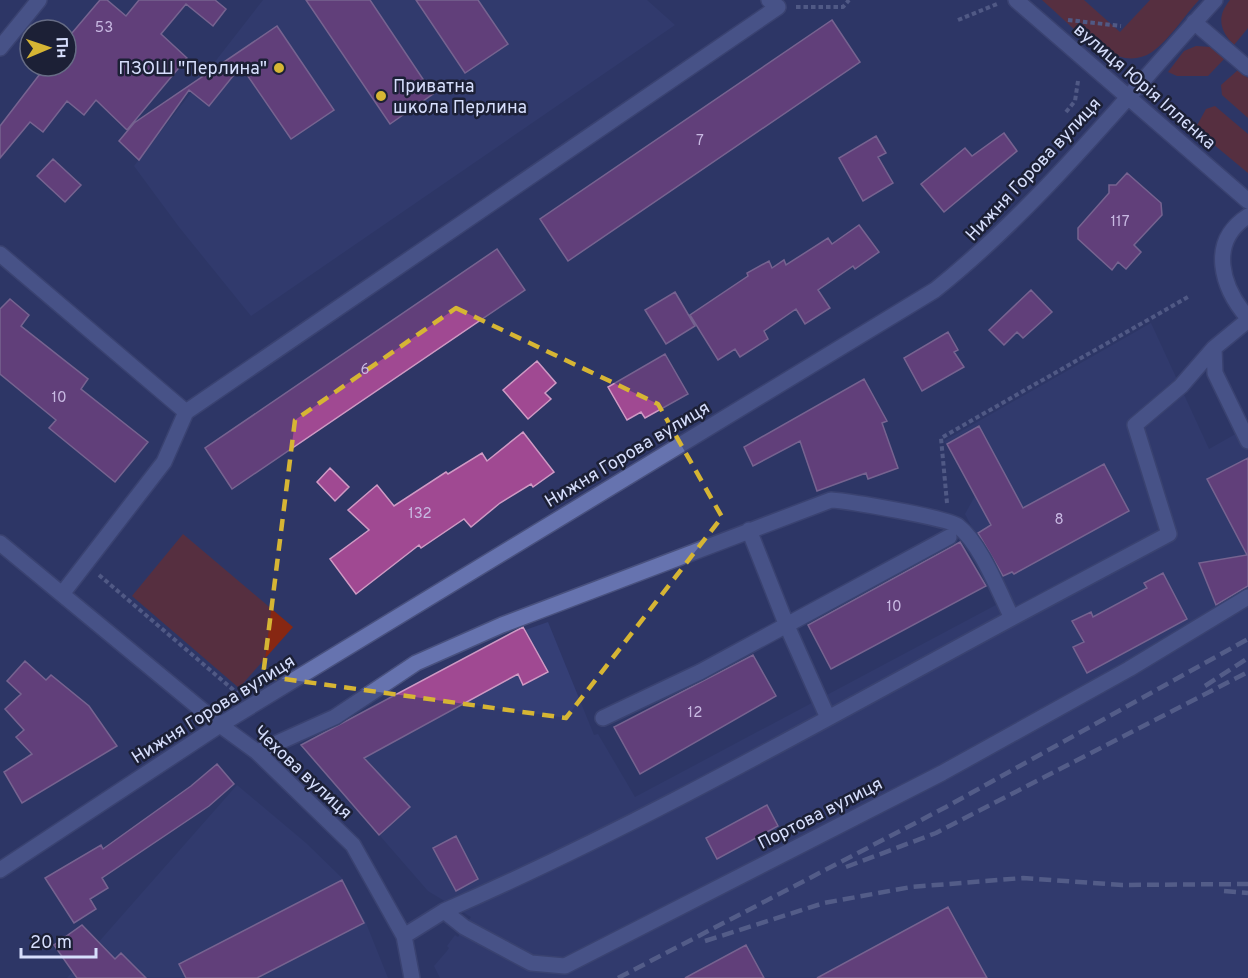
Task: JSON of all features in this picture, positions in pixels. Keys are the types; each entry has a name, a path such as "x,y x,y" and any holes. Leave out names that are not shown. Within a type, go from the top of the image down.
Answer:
{"street":[{"path":"0,48 39,0"},
{"name":"вулиця Юрія Іллєнка","path":"1016,0 1248,201"},
{"name":"Нижня Горова вулиця","path":"0,870 220,725 934,290 974,259 1057,177 1215,0"},
{"path":"62,594 164,462 186,412 773,4"},
{"path":"1194,22 1248,68"},
{"path":"404,936 444,911 517,879 828,718 1169,534 1135,425 1181,386 1214,348 1248,319 1227,289 1222,272 1223,253 1230,236 1241,221 1248,216"},
{"path":"0,254 186,412"},
{"path":"1214,348 1215,373 1248,441"},
{"path":"257,752 335,717 416,663 502,625 831,500 850,501 949,530"},
{"path":"603,718 700,672 787,626 957,524 972,542 1012,618"},
{"path":"749,530 787,626 828,718"},
{"name":"Чехова вулиця","path":"0,543 220,725 257,752 353,845 404,936 412,978"},
{"name":"Портова вулиця","path":"444,911 464,927 531,963 565,966 942,773 1129,669 1248,597"}],"path":[{"path":"773,4 843,7 849,0"},
{"path":"958,20 988,9 1003,0"},
{"path":"1043,23 1072,19 1121,26"},
{"path":"1066,112 1075,101 1078,53"},
{"path":"949,530 941,438 1188,297"},
{"path":"85,563 251,706"}],"highlighted area":[{"path":"456,308 658,404 722,517 566,718 263,676 295,420"}],"shaded area":[{"name":"Приватна школа Перлина","path":"263,0 647,0 675,25 251,316 179,227 134,166"},
{"path":"1042,0 1084,0 1120,32 1150,0 1199,0 1159,47 1138,58 1123,58 1093,44"},
{"path":"1230,0 1248,0 1248,28 1234,45 1223,29 1221,18"},
{"path":"1196,46 1211,47 1225,58 1208,76 1177,76 1168,72 1184,51"},
{"path":"1238,70 1248,78 1248,118 1222,95 1221,85"},
{"path":"1215,106 1248,134 1248,173 1195,129 1206,109"},
{"path":"1151,323 1209,449 1248,427 1248,978 440,978 434,966 447,951 449,948 447,946 455,935 458,937 471,917 428,891 301,745 523,627 525,630 548,622 594,735 598,734 635,797 1009,598 965,514 975,496 944,441"},
{"path":"183,534 293,627 239,688 132,596"},
{"path":"237,785 306,843 342,878 366,923 388,978 67,978"}],"building":[{"path":"100,0 107,0 126,16 139,0 215,0 226,9 213,26 186,4 161,34 187,58 127,130 96,100 84,115 67,101 43,132 30,122 0,158 0,126 37,78 78,78 78,26"},
{"path":"306,0 370,0 433,94 390,124"},
{"path":"416,0 478,0 508,44 465,73"},
{"path":"832,20 860,62 568,261 540,219"},
{"path":"277,26 334,110 291,139 241,66 209,106 189,90 139,160 119,141 134,123"},
{"path":"1004,133 1017,151 944,212 921,184 965,148 972,156"},
{"path":"876,136 886,153 878,157 893,183 863,201 839,158"},
{"path":"53,159 81,185 65,202 37,176"},
{"path":"1127,173 1161,203 1162,215 1134,245 1141,252 1126,269 1118,262 1112,270 1078,239 1078,228 1109,193 1109,185 1116,185"},
{"path":"859,225 879,252 855,269 853,266 818,290 830,308 805,324 796,309 764,331 768,339 740,357 735,349 718,360 690,315 748,276 747,273 769,261 772,268 784,260 786,265 828,238 832,244"},
{"path":"497,249 525,290 232,489 205,448"},
{"path":"1031,290 1052,312 1023,338 1017,332 1004,345 989,330"},
{"path":"675,292 695,326 666,344 645,310"},
{"path":"10,299 29,315 21,326 88,379 81,389 148,442 115,482 49,428 56,420 0,374 0,309"},
{"path":"948,332 958,350 954,352 964,367 922,391 904,358"},
{"path":"665,354 688,394 645,418 641,412 627,420 608,387"},
{"path":"537,361 556,383 545,393 551,399 528,419 503,390"},
{"path":"864,379 887,421 882,423 898,468 868,479 866,473 817,491 800,441 753,466 744,447"},
{"path":"979,426 1023,508 1104,464 1129,511 1014,574 1012,572 1003,576 978,533 991,525 947,444"},
{"path":"523,432 554,472 533,487 531,484 500,503 471,527 464,519 421,548 419,545 356,594 330,559 369,530 348,510 377,485 394,506 446,472 448,474 482,453 487,461"},
{"path":"1248,458 1248,586 1216,605 1199,563 1247,555 1207,479"},
{"path":"330,468 349,487 335,501 317,482"},
{"path":"960,542 986,586 831,669 808,625"},
{"path":"1163,573 1187,619 1087,673 1073,647 1084,642 1072,621 1091,612 1093,617 1147,588 1144,583"},
{"path":"523,627 548,672 523,685 518,674 364,758 410,807 379,835 301,745"},
{"path":"753,655 776,696 640,774 614,727"},
{"path":"25,661 46,680 51,675 89,706 117,746 22,803 4,772 32,754 16,737 24,730 5,709 21,694 7,681"},
{"path":"217,764 234,784 209,806 102,878 108,888 90,899 96,909 74,923 45,878 101,845 103,849 191,786"},
{"path":"767,805 778,826 717,859 706,838"},
{"path":"456,836 478,879 456,891 433,848"},
{"path":"342,880 364,923 257,978 186,978 179,964"},
{"path":"948,907 987,978 817,978"},
{"path":"82,925 115,959 121,953 146,978 77,978 54,945"},
{"path":"746,945 764,978 685,978"}],"railway":[{"path":"618,978 946,807 1248,639"},
{"path":"1205,686 1248,658"},
{"path":"846,867 936,833 1248,672"},
{"path":"705,941 824,903 911,887 1023,878 1122,885 1248,884"},
{"path":"1224,891 1248,893"}],"place":[{"name":"ПЗОШ \"Перлина\"","path":"279,68"},
{"name":"Приватна школа Перлина","path":"381,96"}]}
